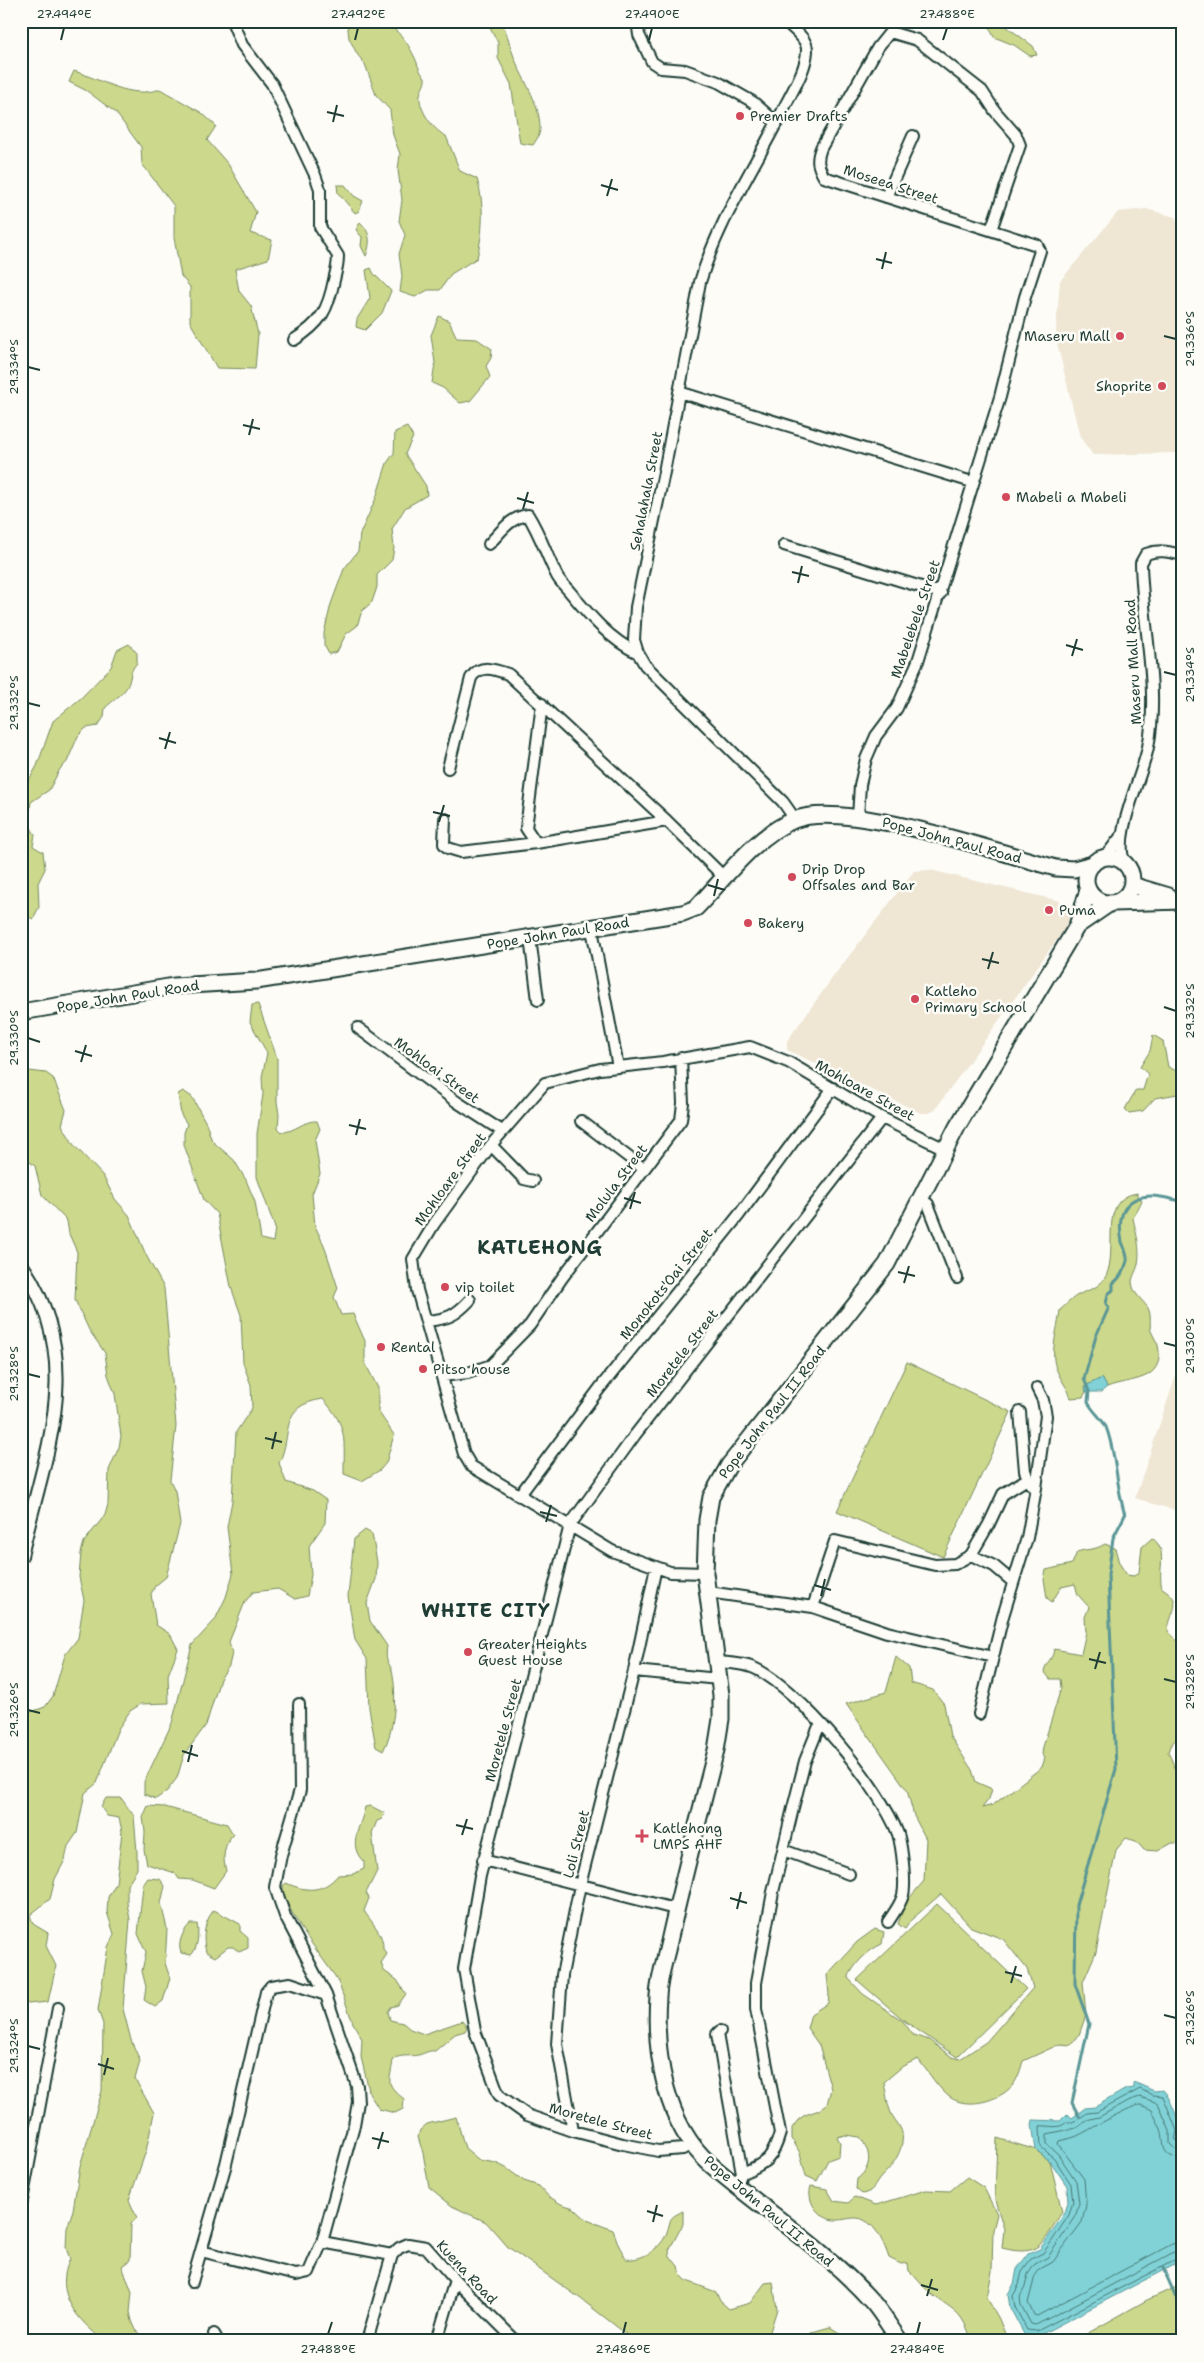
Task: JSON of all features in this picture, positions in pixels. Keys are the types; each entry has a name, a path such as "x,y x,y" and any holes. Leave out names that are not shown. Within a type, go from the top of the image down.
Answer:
{"main road":[{"name":"Pope John Paul Road","path":"21,1012 174,986 256,981 660,918 696,908 761,840 795,819 830,814 858,817 910,828 1056,868 1074,870 1096,862"},
{"path":"1114,858 1126,865 1130,870 1132,885 1126,896 1111,903 1077,926 1088,889 1086,878 1096,862 1114,858"},
{"name":"Pope John Paul Road","path":"1056,868 1088,889"},
{"path":"1132,885 1183,900"},
{"path":"1088,889 1097,900 1111,903 1183,900"},
{"name":"Pope John Paul II Road","path":"900,2341 874,2304 833,2264 739,2179 710,2163 692,2144 679,2121 665,2083 659,2059 657,2018 659,1986 675,1910 716,1750 721,1719 719,1679 705,1573 708,1508 717,1483 729,1465 887,1264 945,1149 1077,926"}],"street":[{"path":"232,21 246,50 272,84 315,176 320,189 320,227 338,256 331,295 324,314 315,325 294,340"},
{"path":"638,21 639,36 652,62 661,68 685,70 718,82 753,102 777,123"},
{"name":"Sehalahala Street","path":"785,21 802,38 808,49 804,66 777,123 725,215 708,256 700,282 633,630 638,653 652,672 782,802 795,819"},
{"name":"Moseea Street","path":"890,32 917,40 962,73 982,90 995,111 1016,135 1020,145 992,230 824,177 817,166 817,157 863,73 890,32"},
{"path":"886,197 913,136"},
{"name":"Mabelebele Street","path":"858,817 860,785 866,759 876,736 897,708 918,660 941,593 972,482 1000,397 1025,297 1040,251 1037,245 992,230"},
{"path":"679,392 972,482"},
{"path":"490,544 510,522 519,516 528,515 537,530 556,576 607,632 620,644 638,653"},
{"path":"784,545 941,593"},
{"name":"Maseru Mall Road","path":"1126,865 1121,850 1122,834 1148,747 1152,717 1141,563 1146,554 1155,551 1164,550 1183,555"},
{"path":"448,768 471,678 475,672 482,669 508,674 725,878"},
{"path":"536,843 526,828 542,704"},
{"path":"445,819 444,844 461,852 536,843 666,821"},
{"name":"Maseru Mall Road","path":"1096,862 1109,852 1122,834"},
{"path":"592,929 618,1067"},
{"path":"530,938 538,1000"},
{"name":"Mohloai Street","path":"358,1028 457,1102 502,1131"},
{"name":"Mohloare Street","path":"705,1573 670,1572 612,1551 471,1466 464,1454 417,1290 413,1259 434,1224 502,1131 545,1083 563,1077 750,1047 788,1062 882,1118 945,1149"},
{"name":"Molula Street","path":"442,1376 468,1373 491,1365 530,1325 562,1278 681,1120 683,1103 681,1058"},
{"name":"Monokots'Oai Street","path":"520,1496 600,1388 739,1215 833,1088"},
{"name":"Moretele Street","path":"692,2144 683,2149 658,2151 573,2131 526,2114 499,2095 476,2031 464,1969 483,1860 570,1525 635,1435 882,1118"},
{"path":"581,1121 644,1169"},
{"path":"491,1146 524,1179 533,1181"},
{"path":"920,1199 928,1204 957,1278"},
{"path":"21,1264 36,1290 48,1322 56,1352 54,1428 23,1540 21,1556"},
{"path":"426,1321 439,1320 456,1314 470,1300"},
{"path":"979,1714 1027,1538 1036,1488 1046,1416 1043,1400 1037,1388"},
{"path":"1020,1412 1027,1479 1036,1488"},
{"path":"813,1607 835,1542 935,1565 955,1564 971,1555 989,1524 1003,1494 1027,1479"},
{"path":"971,1555 994,1566 1014,1582"},
{"name":"Loli Street","path":"573,2131 557,2044 562,1975 580,1885 634,1671 656,1567"},
{"path":"708,1592 813,1607 887,1632 993,1657"},
{"path":"717,1662 747,1665 756,1668 780,1685 850,1757 880,1800 898,1835 902,1866 903,1896 888,1922"},
{"path":"634,1671 719,1679"},
{"path":"201,2251 296,2275 309,2272 322,2242 354,2125 358,2102 357,2086 326,1995 285,1916 275,1887 281,1855 300,1790 299,1704"},
{"path":"739,2179 768,2160 775,2150 780,2132 756,2009 756,1983 783,1850 805,1761 820,1724"},
{"path":"783,1850 849,1874"},
{"path":"483,1860 675,1910"},
{"path":"192,2282 226,2164 266,1992 271,1986 290,1983 326,1995"},
{"path":"21,2206 58,2008"},
{"path":"720,2031 717,2034 738,2142 739,2179"},
{"path":"322,2242 392,2255 367,2341"},
{"name":"Kuena Road","path":"392,2255 399,2248 408,2244 426,2247 455,2280 516,2341"},
{"path":"437,2341 455,2280"},
{"path":"500,2341 503,2329"}],"shaded area":[{"name":"Maseru Mall","path":"1146,209 1175,217 1183,230 1183,460 1176,453 1093,455 1080,437 1057,343 1056,330 1060,281 1118,212"},
{"name":"Katleho Primary School","path":"930,870 1060,901 1071,920 934,1111 921,1113 787,1050 787,1041 914,871"},
{"path":"1183,1354 1183,1513 1135,1498"}],"green space":[{"path":"347,21 387,25 408,44 419,70 425,77 420,95 424,113 432,125 446,136 460,171 477,179 480,189 482,218 477,258 451,274 440,290 428,290 415,297 400,292 402,276 399,254 405,235 399,221 402,200 398,170 400,154 393,135 390,110 376,95 365,64 357,54 349,38"},
{"path":"487,21 500,21 503,25 516,63 534,99 540,128 539,135 533,145 520,143 511,84 498,58 498,43"},
{"path":"986,21 999,21 1033,46 1037,55 1030,56 1014,45 994,37"},
{"path":"74,71 127,90 149,92 160,89 202,113 216,126 207,140 228,164 256,212 250,233 272,240 268,259 235,269 239,291 251,306 258,334 255,369 217,368 190,322 190,287 181,276 174,238 174,206 142,164 141,147 116,113 87,91 69,82"},
{"path":"337,185 345,185 354,196 363,201 359,211 355,213 338,193"},
{"path":"360,222 364,226 369,238 366,256 361,246 362,237 356,230"},
{"path":"371,268 374,274 391,291 382,313 365,330 356,327 357,319 370,298 366,270"},
{"path":"439,316 449,321 457,338 477,339 492,349 491,358 486,366 490,377 470,401 460,403 443,388 432,383 435,363 431,335"},
{"path":"407,427 413,437 405,454 426,486 427,495 405,508 392,529 394,548 392,560 377,575 377,587 372,602 362,611 357,626 346,634 337,652 329,654 324,645 324,633 331,604 344,569 358,551 360,534 376,498 387,463 394,453 395,432"},
{"path":"129,644 137,653 137,663 134,666 126,689 105,708 104,717 98,726 86,728 78,736 67,762 60,769 49,790 31,802 28,822 35,835 33,846 43,852 45,869 38,883 39,907 33,919 21,913 21,794 37,766 53,721 81,698 111,667 117,650"},
{"path":"258,1004 277,1058 278,1128 282,1132 308,1122 317,1121 320,1129 315,1140 320,1174 312,1194 315,1226 324,1245 338,1288 334,1297 341,1315 353,1314 365,1341 365,1363 378,1388 378,1411 394,1435 386,1463 380,1470 362,1481 344,1474 344,1442 341,1426 337,1417 323,1399 299,1408 293,1414 289,1422 279,1463 286,1482 313,1491 326,1500 325,1523 309,1546 311,1575 307,1596 295,1599 278,1589 253,1592 245,1602 229,1642 232,1653 229,1666 220,1679 206,1725 184,1755 177,1778 167,1791 156,1799 144,1794 144,1782 172,1723 192,1645 215,1620 226,1597 233,1574 227,1527 232,1501 236,1432 252,1408 251,1385 243,1363 241,1315 231,1287 217,1214 204,1200 184,1145 184,1133 187,1124 181,1115 178,1094 183,1091 192,1097 206,1123 212,1141 234,1160 246,1180 255,1202 261,1239 273,1242 275,1228 257,1177 257,1134 263,1094 262,1077 267,1053 250,1022 252,1005"},
{"path":"1153,1035 1163,1041 1168,1067 1183,1074 1177,1080 1183,1080 1183,1093 1155,1098 1143,1111 1129,1113 1125,1109 1136,1090 1143,1090 1148,1074 1140,1067 1150,1051"},
{"path":"21,1070 46,1073 53,1078 66,1110 62,1125 74,1145 103,1176 115,1199 129,1215 146,1255 164,1288 176,1426 170,1480 175,1491 180,1524 166,1577 155,1586 151,1594 156,1625 170,1634 178,1649 168,1675 169,1703 141,1704 130,1711 118,1729 97,1783 85,1793 77,1833 68,1846 65,1860 55,1879 50,1899 30,1915 33,1924 48,1933 46,1946 56,1966 48,2002 28,2004 21,1999 21,1714 45,1707 53,1696 65,1655 78,1638 84,1600 79,1577 81,1553 84,1542 105,1515 108,1504 109,1470 119,1447 121,1436 115,1394 108,1375 105,1353 89,1330 75,1300 77,1252 69,1234 67,1221 42,1195 35,1166 21,1155"},
{"path":"1137,1193 1142,1201 1133,1218 1139,1252 1138,1264 1132,1282 1136,1293 1148,1308 1151,1331 1158,1345 1159,1357 1151,1373 1144,1377 1107,1387 1102,1378 1085,1386 1086,1392 1083,1397 1071,1398 1055,1366 1054,1358 1054,1342 1060,1310 1076,1296 1097,1286 1106,1276 1111,1252 1113,1215 1117,1205 1125,1197"},
{"path":"907,1362 1011,1412 943,1557 837,1511"},
{"path":"365,1530 372,1534 377,1562 376,1579 367,1603 370,1621 387,1646 386,1656 392,1671 394,1684 392,1724 383,1751 376,1747 369,1708 367,1659 355,1640 348,1596 354,1539"},
{"path":"1152,1538 1160,1548 1162,1588 1169,1593 1175,1603 1168,1631 1181,1646 1183,1731 1170,1746 1168,1752 1183,1785 1183,1843 1172,1843 1158,1851 1144,1850 1136,1841 1126,1838 1116,1850 1096,1952 1083,1982 1086,2015 1079,2035 1071,2045 1060,2044 1023,2061 1012,2086 999,2096 983,2102 966,2103 951,2098 938,2085 918,2059 903,2066 884,2082 892,2116 901,2130 902,2145 893,2163 873,2188 869,2192 862,2194 856,2189 857,2179 866,2169 869,2159 860,2137 845,2135 837,2137 840,2142 839,2156 828,2160 817,2181 806,2176 800,2153 792,2139 792,2128 805,2115 819,2110 827,2104 831,2089 819,2045 807,2028 811,2014 828,2003 827,1975 857,1942 875,1929 884,1932 882,1944 862,1958 848,1978 863,1994 903,2021 913,2035 929,2040 952,2057 960,2059 986,2042 1033,1988 1027,1969 1003,1939 971,1927 941,1894 911,1920 905,1929 898,1924 905,1903 924,1881 926,1839 914,1816 907,1790 846,1704 886,1692 896,1657 909,1668 911,1683 933,1690 944,1704 950,1736 972,1770 976,1782 992,1789 989,1799 982,1808 993,1805 1042,1767 1045,1758 1042,1754 1043,1747 1061,1688 1060,1679 1050,1679 1044,1671 1054,1649 1081,1654 1086,1632 1085,1617 1089,1607 1078,1595 1075,1584 1061,1587 1052,1602 1047,1598 1044,1579 1046,1570 1072,1564 1077,1552 1097,1548 1105,1544 1115,1548 1119,1563 1127,1575 1134,1576 1139,1572 1142,1547"},
{"path":"106,1798 121,1798 134,1816 137,1852 137,1869 127,1885 127,1903 130,1920 123,2009 131,2040 140,2061 135,2079 154,2113 146,2151 129,2200 137,2218 131,2224 130,2260 122,2266 132,2292 130,2312 132,2321 136,2330 149,2341 104,2341 77,2315 66,2295 64,2284 70,2259 66,2248 67,2228 73,2210 80,2166 102,2091 103,2024 98,2010 108,1947 114,1934 107,1912 108,1897 116,1883 122,1831 119,1818 107,1816 101,1807"},
{"path":"148,1806 165,1807 227,1824 233,1834 225,1851 226,1871 214,1888 193,1880 179,1879 175,1873 147,1864 144,1850 145,1832 143,1817"},
{"path":"371,1806 384,1813 382,1819 377,1821 372,1833 377,1871 366,1893 369,1898 364,1911 382,1938 383,1949 387,1954 381,1963 384,1971 397,1980 406,1994 398,2005 391,2007 388,2012 390,2020 403,2023 410,2029 424,2034 462,2021 467,2027 465,2031 455,2034 435,2051 393,2059 390,2077 391,2085 404,2099 403,2109 395,2113 379,2109 370,2095 361,2057 362,2039 353,2023 337,1979 302,1930 283,1896 283,1886 286,1883 300,1888 320,1888 338,1875 353,1874 364,1869 364,1862 359,1856 355,1842 365,1807"},
{"path":"148,1878 160,1879 165,1886 161,1903 167,1929 165,1963 170,1978 163,2001 155,2007 144,2000 146,1987 142,1971 146,1952 138,1934 143,1885"},
{"path":"937,1904 1026,1989 957,2057 906,2022 857,1980"},
{"path":"214,1910 240,1924 240,1931 248,1938 248,1948 239,1952 233,1947 228,1947 215,1957 206,1952 205,1930 208,1919"},
{"path":"190,1924 197,1924 198,1932 197,1945 191,1955 181,1953 180,1949 180,1941"},
{"path":"456,2117 465,2148 479,2160 496,2163 506,2168 524,2181 539,2186 548,2196 561,2204 574,2208 587,2220 613,2230 626,2259 645,2256 656,2248 664,2238 671,2219 683,2211 683,2224 669,2250 670,2256 678,2266 680,2274 687,2281 716,2292 720,2301 729,2309 750,2303 765,2283 773,2282 777,2309 767,2341 631,2341 626,2334 581,2299 508,2247 486,2222 452,2206 429,2187 418,2137 420,2130 427,2124"},
{"path":"997,2138 1036,2150 1050,2161 1062,2212 1045,2239 1033,2249 1015,2251 1002,2248 1004,2229 995,2200"},
{"path":"967,2177 984,2188 997,2214 993,2230 992,2271 987,2298 999,2319 1008,2341 972,2341 961,2317 928,2291 909,2271 908,2263 901,2264 889,2258 880,2237 869,2223 857,2218 828,2219 818,2212 810,2197 811,2186 827,2189 834,2201 848,2203 855,2197 876,2205 926,2190 950,2191"},
{"path":"1183,2284 1183,2341 1074,2341 1147,2300"},
{"path":"830,2327 852,2341 803,2341 812,2332"}],"water":[{"path":"1102,1378 1107,1387 1101,1392 1086,1392 1085,1386"},
{"path":"1134,2082 1154,2091 1163,2090 1166,2093 1183,2131 1180,2138 1183,2143 1183,2260 1038,2336 1025,2336 1010,2308 1008,2294 1014,2284 1017,2269 1028,2254 1040,2249 1065,2213 1068,2202 1067,2186 1050,2161 1036,2150 1033,2120 1060,2121 1067,2114 1072,2118 1085,2108 1095,2107 1126,2089 1134,2088"}],"waterway":[{"path":"1079,2116 1072,2103 1089,2024 1075,1984 1076,1905 1116,1769 1108,1575 1113,1538 1125,1515 1110,1438 1106,1427 1088,1402 1089,1391 1084,1379 1096,1336 1109,1307 1106,1304 1108,1294 1113,1290 1113,1283 1122,1274 1127,1261 1120,1224 1124,1210 1128,1204 1142,1197 1156,1196 1183,1201"},
{"path":"1163,2268 1183,2313"}],"place":[{"name":"Premier Drafts","path":"740,116"},
{"name":"Maseru Mall","path":"1120,336"},
{"name":"Shoprite","path":"1162,386"},
{"name":"Mabeli a Mabeli","path":"1006,497"},
{"name":"Drip Drop Offsales and Bar","path":"792,877"},
{"name":"Puma","path":"1049,910"},
{"name":"Bakery","path":"748,923"},
{"name":"Katleho Primary School","path":"915,999"},
{"name":"vip toilet","path":"445,1287"},
{"name":"Rental","path":"381,1347"},
{"name":"Pitso house","path":"423,1369"},
{"name":"Greater Heights Guest House","path":"468,1652"},
{"name":"Katlehong LMPS AHF","path":"642,1836"}],"district":[{"name":"KATLEHONG","path":"540,1247"},
{"name":"WHITE CITY","path":"486,1610"}]}
